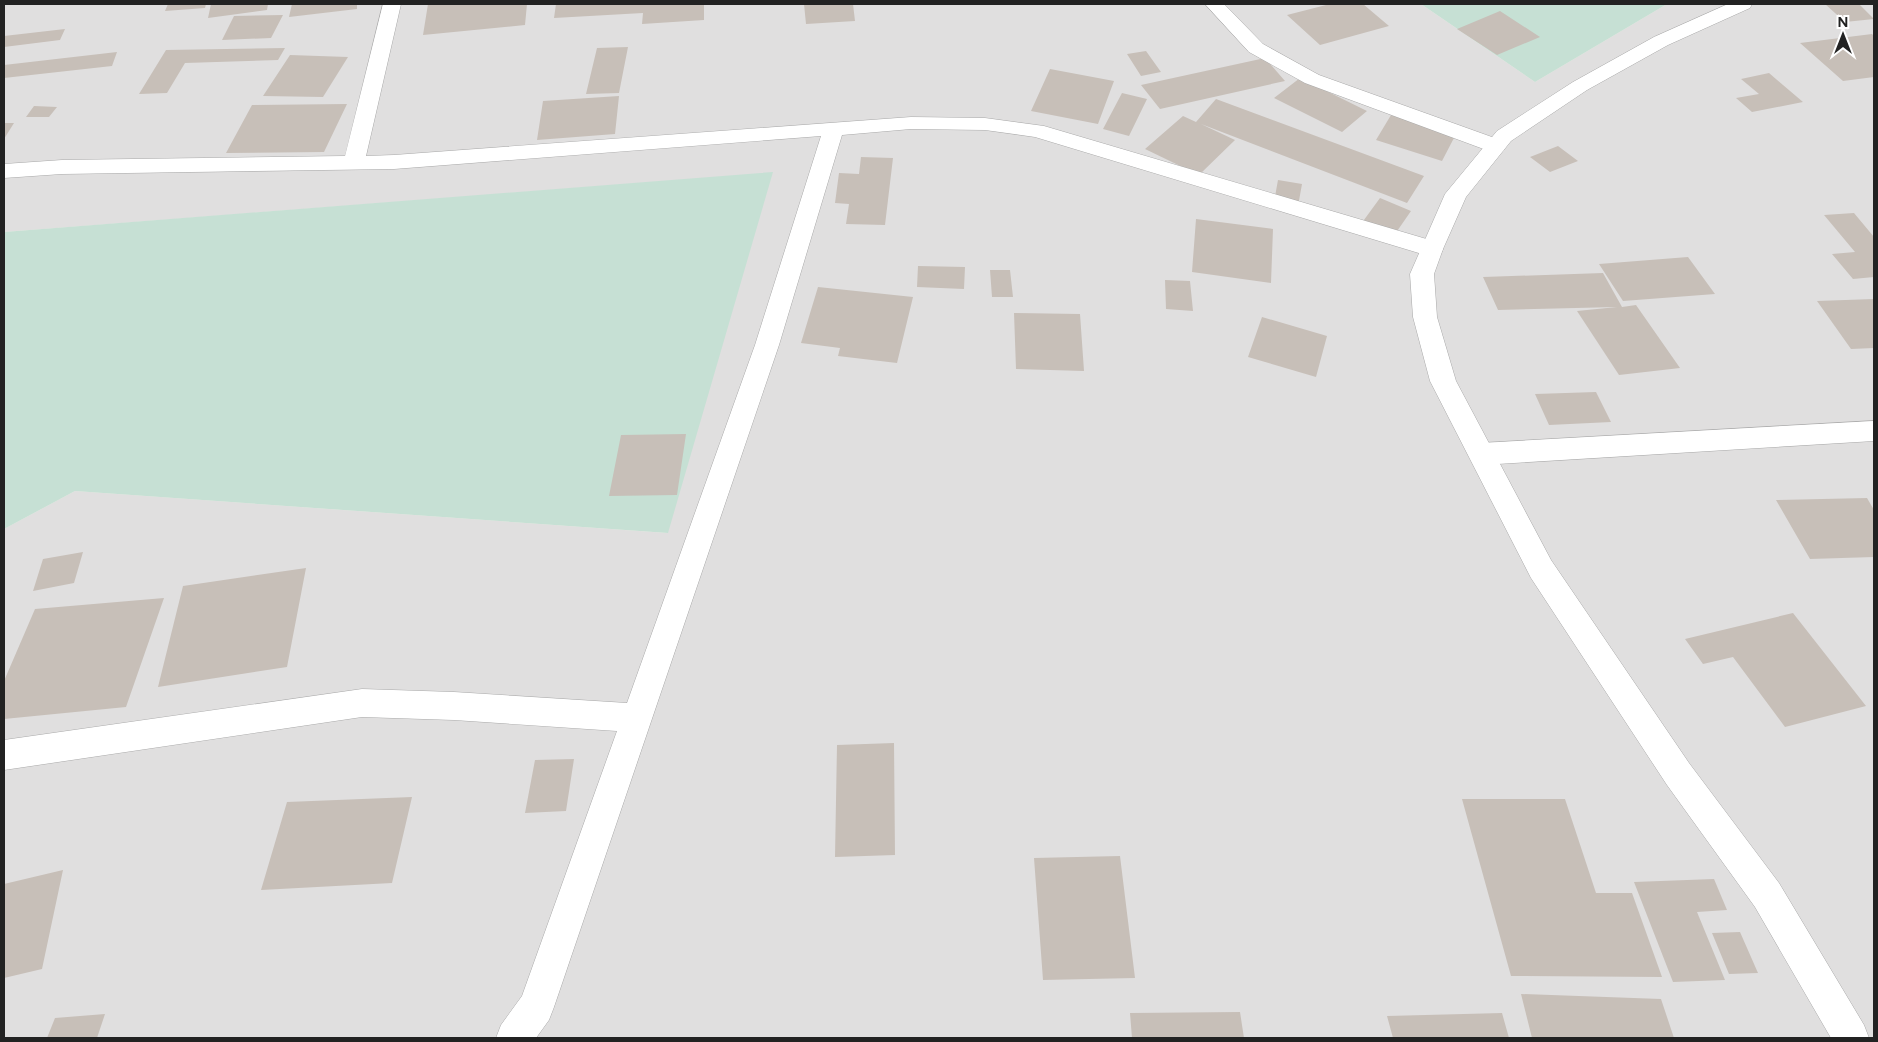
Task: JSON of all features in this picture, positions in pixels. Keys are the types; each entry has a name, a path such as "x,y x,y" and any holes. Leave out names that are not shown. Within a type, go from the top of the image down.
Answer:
{"street":[{"path":"354,162 392,4"},
{"path":"1214,4 1256,48 1312,79 1496,146"},
{"path":"1743,4 1661,41 1580,86 1504,136 1456,194 1422,274 1425,317 1443,381 1541,569 1678,774 1767,895 1851,1038"},
{"path":"4,171 62,167 394,162 911,123 985,124 1037,131 1432,249"},
{"path":"514,1038 536,1007 638,718 767,345 834,128"},
{"path":"1481,454 1874,431"},
{"path":"4,755 362,703 454,706 638,718"}],"shaded area":[{"path":"4,4 1421,4 1535,82 1667,4 1874,4 1874,1038 4,1038 4,529 75,491 667,533 772,173 4,232"}],"green space":[{"path":"1421,4 1667,4 1535,82"},
{"path":"773,172 668,533 75,491 4,529 4,232"}],"building":[{"path":"168,4 206,4 205,8 165,11"},
{"path":"211,4 268,4 267,10 208,18"},
{"path":"292,4 357,4 357,9 289,17"},
{"path":"428,4 527,4 525,25 423,35"},
{"path":"556,4 704,4 704,20 642,24 643,13 554,18"},
{"path":"804,4 853,4 855,21 806,24"},
{"path":"1330,4 1363,4 1389,26 1320,45 1287,15"},
{"path":"1825,4 1859,4 1874,19 1845,22"},
{"path":"1500,11 1540,37 1497,55 1457,29"},
{"path":"283,15 271,38 222,40 234,16"},
{"path":"65,29 60,40 4,47 4,36"},
{"path":"1872,34 1874,36 1874,77 1843,81 1800,43"},
{"path":"628,47 619,93 586,94 597,48"},
{"path":"285,48 278,60 185,63 167,93 139,94 166,50"},
{"path":"1146,51 1161,72 1141,76 1127,54"},
{"path":"117,52 112,66 4,78 4,65"},
{"path":"290,55 348,57 323,97 263,96"},
{"path":"1265,58 1285,81 1160,109 1141,85"},
{"path":"1050,69 1114,81 1098,124 1031,111"},
{"path":"1769,73 1803,102 1752,112 1736,98 1759,94 1741,79"},
{"path":"1300,78 1367,111 1342,132 1274,98"},
{"path":"1122,93 1147,99 1129,136 1103,129"},
{"path":"619,96 615,134 537,140 543,101"},
{"path":"1216,99 1424,176 1407,203 1201,124 1235,140 1199,175 1145,149 1183,116 1196,122"},
{"path":"347,104 324,152 226,153 252,105"},
{"path":"34,106 57,107 49,117 26,117"},
{"path":"1391,115 1455,136 1442,161 1376,140"},
{"path":"4,123 14,123 4,139"},
{"path":"1558,146 1578,161 1550,172 1530,157"},
{"path":"861,157 893,158 885,225 846,224 849,204 835,203 839,173 859,174"},
{"path":"1278,180 1302,184 1298,206 1274,202"},
{"path":"1380,198 1411,211 1393,237 1361,224"},
{"path":"1854,213 1874,237 1874,277 1853,279 1832,254 1855,252 1824,215"},
{"path":"1196,219 1273,229 1271,283 1192,272"},
{"path":"1688,257 1715,294 1623,301 1599,264"},
{"path":"918,266 965,267 964,289 917,287"},
{"path":"990,270 1010,270 1013,297 992,297"},
{"path":"1603,273 1622,307 1636,305 1680,368 1619,375 1577,311 1617,307 1498,310 1483,277"},
{"path":"1165,280 1190,281 1193,311 1166,309"},
{"path":"818,287 913,297 897,363 838,356 840,348 801,343"},
{"path":"1874,299 1874,348 1851,349 1817,301"},
{"path":"1014,313 1080,314 1084,371 1016,369"},
{"path":"1262,317 1327,336 1316,377 1248,357"},
{"path":"1596,392 1611,422 1549,425 1535,394"},
{"path":"686,434 677,495 609,496 621,435"},
{"path":"1867,498 1874,510 1874,557 1810,559 1776,500"},
{"path":"83,552 74,583 33,591 43,559"},
{"path":"306,568 287,667 158,687 183,586"},
{"path":"164,598 126,707 4,719 4,681 35,609"},
{"path":"1793,613 1866,706 1785,727 1733,657 1703,664 1685,639"},
{"path":"894,743 895,855 835,857 837,745"},
{"path":"574,759 566,811 525,813 535,760"},
{"path":"412,797 392,883 261,890 287,802"},
{"path":"1462,799 1565,799 1596,893 1632,893 1662,977 1511,976"},
{"path":"1120,856 1135,978 1043,980 1034,858"},
{"path":"63,870 42,969 4,978 4,884"},
{"path":"1714,879 1727,910 1697,912 1725,980 1673,982 1634,882"},
{"path":"1740,932 1758,973 1729,974 1712,933"},
{"path":"1521,994 1661,999 1674,1038 1532,1038"},
{"path":"1240,1012 1244,1038 1132,1038 1130,1013"},
{"path":"1502,1013 1509,1038 1393,1038 1387,1016"},
{"path":"105,1014 97,1038 47,1038 55,1018"}]}
